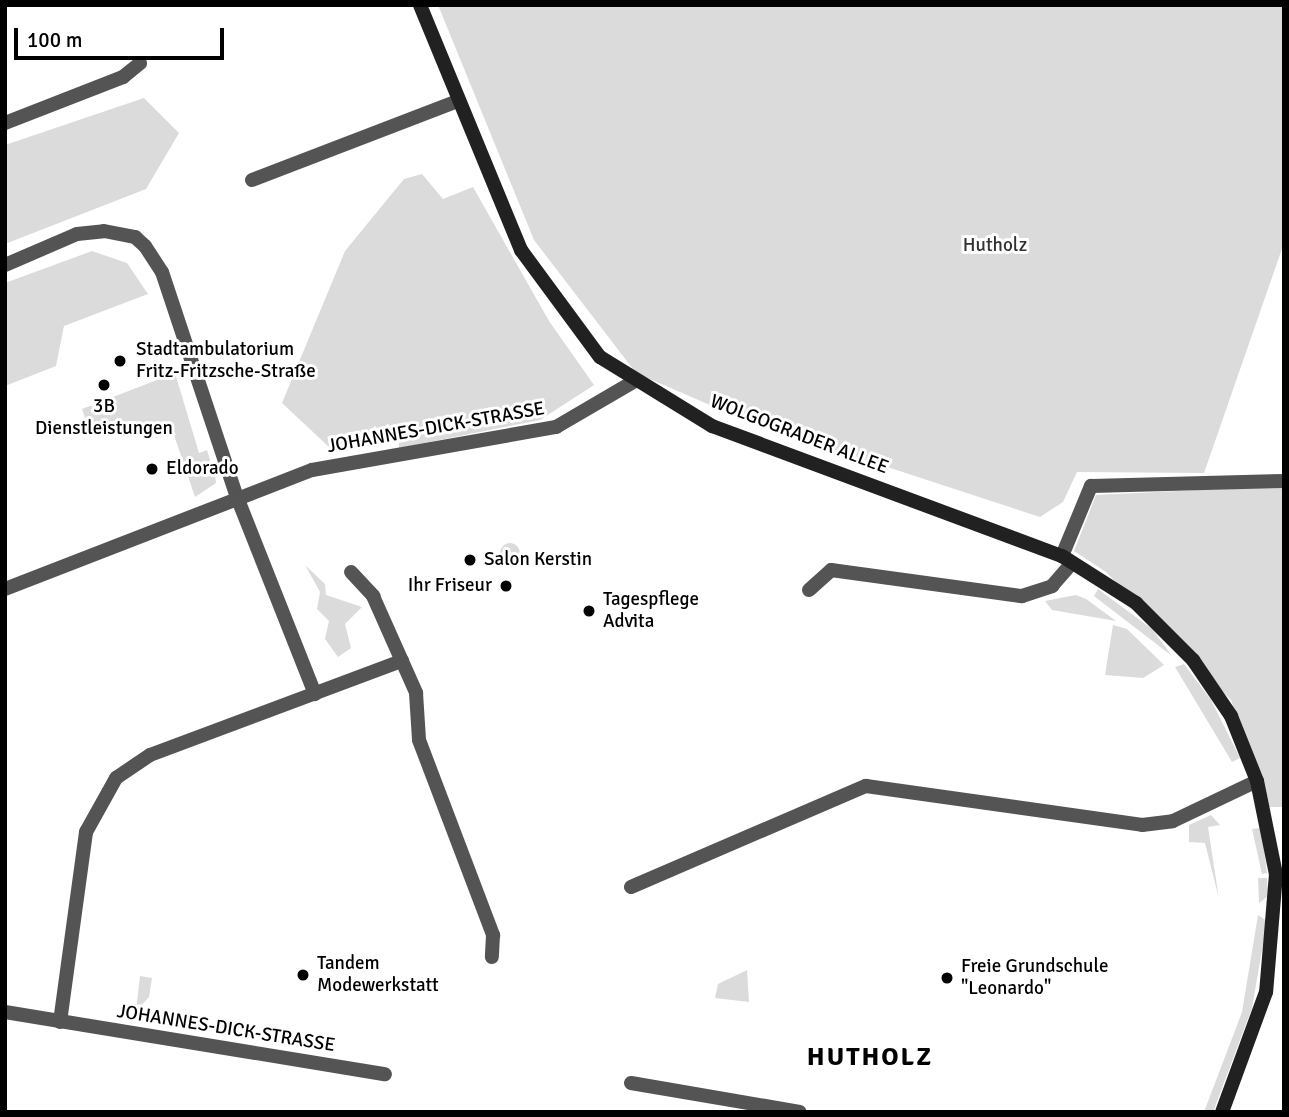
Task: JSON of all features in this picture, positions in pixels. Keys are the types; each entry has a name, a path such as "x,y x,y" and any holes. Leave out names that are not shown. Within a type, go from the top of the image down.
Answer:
{"main road":[{"name":"WOLGOGRADER ALLEE","path":"420,5 485,177 544,288 600,357 633,382 712,426 1067,559 1136,603 1193,660 1231,716 1257,781 1276,874 1273,950 1246,1059 1222,1112"}],"street":[{"path":"5,123 123,77 140,63"},
{"path":"252,180 458,101"},
{"path":"5,265 77,234 135,237 162,272 237,497 314,694"},
{"name":"JOHANNES-DICK-STRASSE","path":"5,589 237,497 343,462 556,427 633,382"},
{"path":"809,590 831,570 1023,596 1052,586 1067,559 1091,486 1284,481"},
{"path":"351,572 373,596 416,693 419,740 493,935 492,957"},
{"path":"60,1022 86,832 102,793 150,755 402,661"},
{"path":"631,887 866,786 1142,825 1173,821 1257,781"},
{"name":"JOHANNES-DICK-STRASSE","path":"5,1012 385,1074"},
{"path":"631,1083 800,1112"}],"green space":[{"name":"Hutholz","path":"438,5 1284,5 1284,243 1204,473 1077,472 1063,502 1040,517 747,421 636,373 534,240"},
{"path":"144,98 179,133 146,189 5,244 5,145"},
{"path":"422,174 443,199 473,187 549,321 594,385 540,420 399,448 398,436 329,447 282,403 345,251 404,179"},
{"path":"92,251 127,263 148,294 64,326 56,366 5,386 5,283"},
{"path":"175,373 199,453 207,450 210,460 206,469 215,473 216,483 195,497 173,432 156,438 150,422 110,436 88,427 82,409"},
{"path":"1284,486 1284,807 1268,807 1231,700 1106,572 1074,551 1096,495"},
{"path":"510,543 517,546 520,553 517,560 510,563 503,560 500,553 503,546"},
{"path":"305,565 325,584 326,595 362,607 345,624 351,648 338,657 325,639 329,621 317,609 320,592"},
{"path":"1098,589 1152,629 1172,656 1094,596"},
{"path":"1076,595 1116,621 1052,610 1045,601"},
{"path":"1113,625 1127,629 1164,665 1143,678 1105,675"},
{"path":"1184,664 1211,700 1240,758 1232,762 1175,667"},
{"path":"1211,815 1220,825 1208,827 1219,899 1205,843 1189,842 1189,825"},
{"path":"1261,828 1267,873 1262,874 1252,829"},
{"path":"1258,878 1267,878 1268,896 1259,903"},
{"path":"1258,915 1267,921 1252,1008 1213,1112 1204,1112 1242,1012"},
{"path":"747,970 749,1002 715,998 718,984"},
{"path":"140,976 152,978 149,997 136,1011"}],"place":[{"name":"Stadtambulatorium Fritz-Fritzsche-Straße","path":"120,361"},
{"name":"3B Dienstleistungen","path":"104,385"},
{"name":"Eldorado","path":"152,469"},
{"name":"Salon Kerstin","path":"470,560"},
{"name":"Ihr Friseur","path":"506,586"},
{"name":"Tagespflege Advita","path":"589,611"},
{"name":"Tandem Modewerkstatt","path":"303,975"},
{"name":"Freie Grundschule \"Leonardo\"","path":"947,978"}],"district":[{"name":"HUTHOLZ","path":"870,1058"}]}
